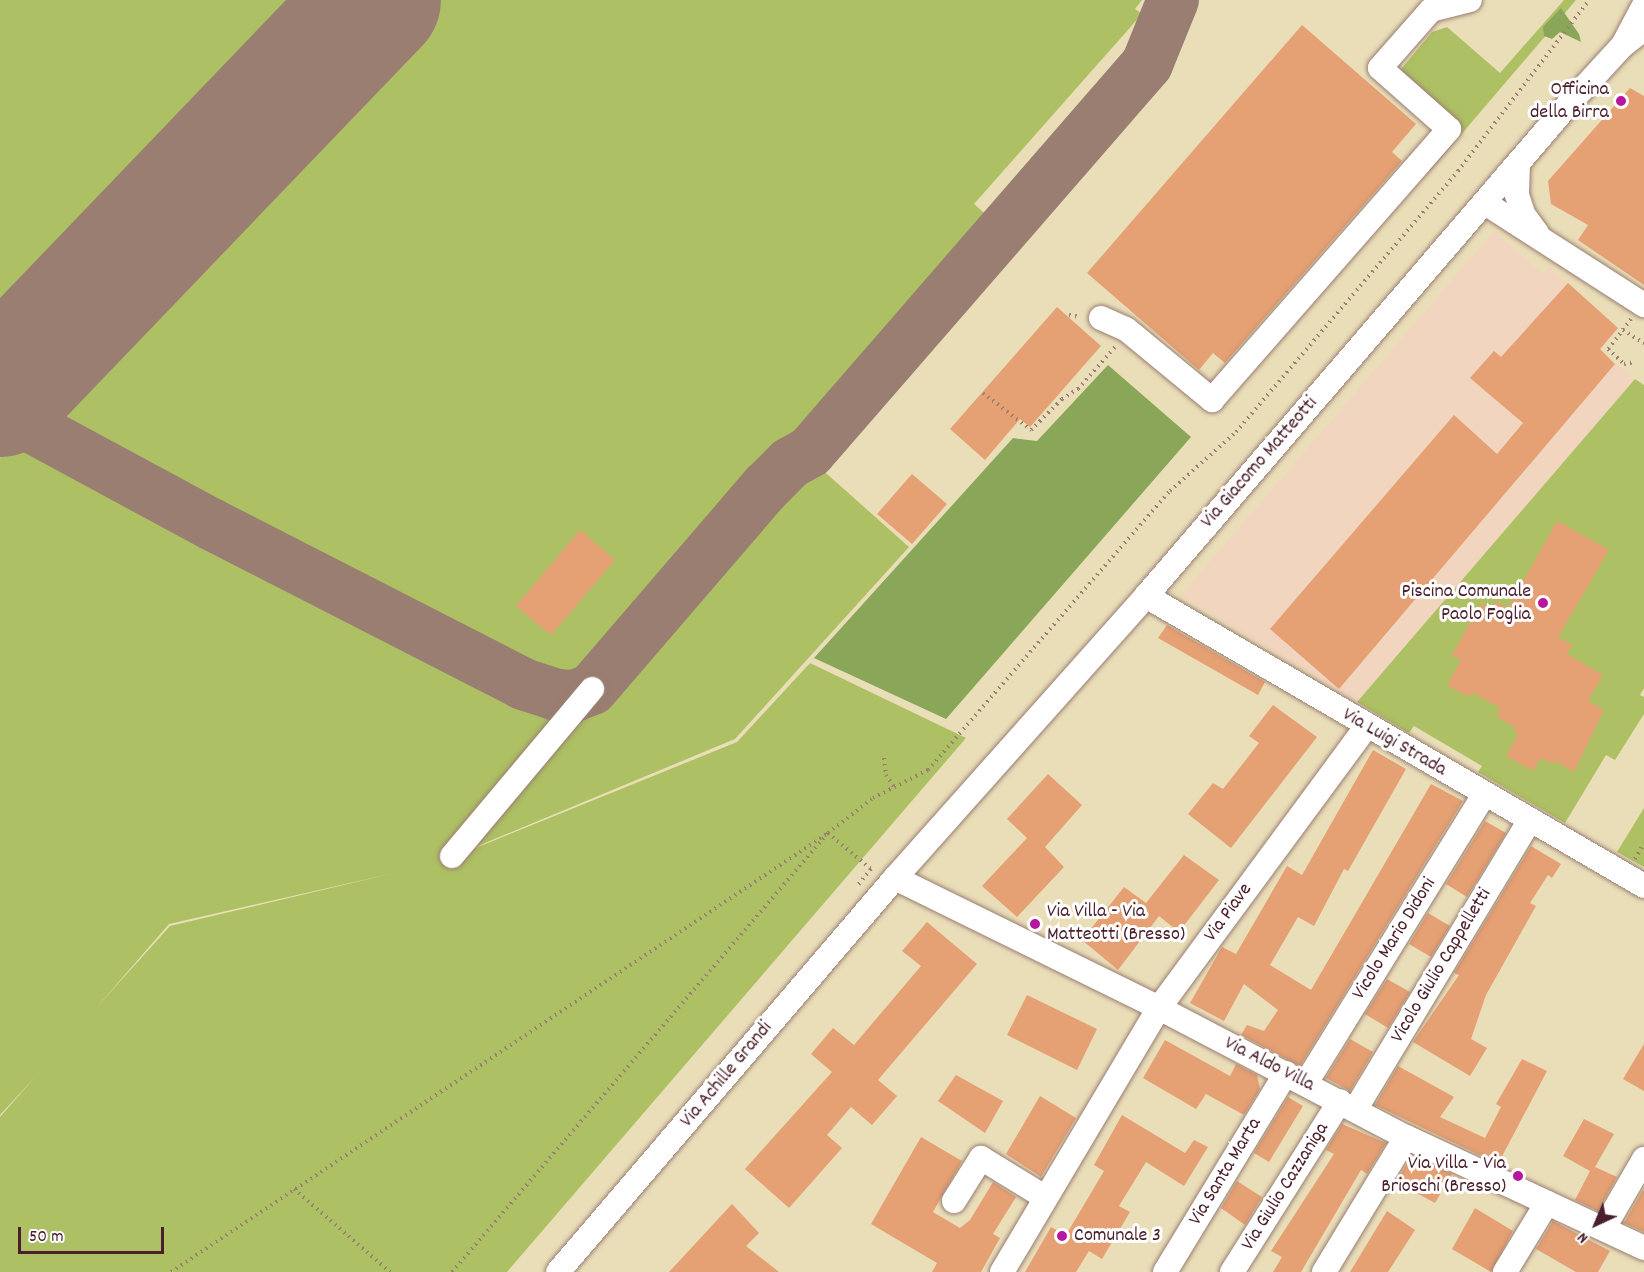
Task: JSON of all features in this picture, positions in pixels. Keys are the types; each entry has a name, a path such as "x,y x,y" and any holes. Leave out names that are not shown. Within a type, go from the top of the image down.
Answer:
{"street":[{"path":"1101,318 1126,328 1212,400 1449,129 1380,68 1431,10 1470,0"},
{"name":"Via Giacomo Matteotti","path":"1622,46 1644,6"},
{"name":"Via Giacomo Matteotti","path":"895,878 1146,596 1622,46 1644,29"},
{"path":"1518,164 1517,195 1523,214 1542,239"},
{"path":"1485,203 1644,305"},
{"name":"Via Luigi Strada","path":"1146,596 1366,727 1644,886"},
{"path":"452,856 592,689"},
{"name":"Via Piave","path":"1002,1272 1159,1008 1366,727"},
{"name":"Vicolo Mario Didoni","path":"1296,1078 1484,795"},
{"name":"Vicolo Giulio Cappelletti","path":"1347,1106 1530,822"},
{"name":"Via Achille Grandi","path":"558,1272 895,878"},
{"name":"Via Aldo Villa","path":"895,878 1159,1008 1406,1137 1644,1248"},
{"name":"Via Santa Marta","path":"1165,1272 1296,1078"},
{"name":"Via Giulio Cazzaniga","path":"1232,1272 1347,1106"},
{"path":"1324,1272 1406,1137"},
{"path":"954,1201 981,1158 1046,1198"},
{"path":"1604,1228 1644,1159"},
{"path":"1505,1272 1547,1203"}],"path":[{"path":"171,1272 894,787 928,770 1170,491 1236,432 1458,171 1589,0"},
{"path":"1635,362 1624,364 1608,349 1644,305"},
{"path":"983,393 1027,430 1037,428 1062,399 1078,389 1110,357 1126,328"},
{"path":"1623,330 1644,342"},
{"path":"885,758 886,775 894,787"},
{"path":"828,833 871,869 856,888 874,902"},
{"path":"452,1272 828,833"},
{"path":"294,1189 390,1272"}],"shaded area":[{"path":"1494,231 1543,274 1549,267 1619,328 1600,350 1635,379 1357,702 1181,595"}],"green space":[{"path":"0,0 315,0 0,329"},
{"path":"441,0 1142,0 1135,9 1142,14 974,204 990,218 586,682 563,685 479,652 122,468 126,459 44,413"},
{"path":"1564,0 1576,0 1430,171 1428,162 1458,128 1397,74 1432,32 1447,27 1500,73"},
{"path":"1561,8 1579,34 1581,42 1560,32 1552,39 1544,36 1543,27"},
{"path":"1108,365 1191,437 946,719 814,658 1013,438 1037,441"},
{"name":"Piscina Comunale Paolo Foglia","path":"1635,379 1644,385 1644,688 1640,695 1644,697 1644,714 1615,760 1606,755 1565,823 1478,772 1482,766 1414,726 1409,733 1357,702"},
{"path":"19,437 561,718 441,862 737,742 810,663 966,738 507,1272 0,1272 0,1117 36,1076 0,1115 0,458","holes":["394,873 170,926 96,1008 169,924"]},
{"path":"809,458 909,547 735,739 461,853"},
{"path":"1644,808 1644,867 1617,852"}],"building":[{"path":"1302,25 1416,124 1392,152 1402,161 1225,363 1213,353 1199,370 1087,273"},
{"path":"1630,88 1644,96 1644,285 1578,240 1588,225 1551,204 1548,181"},
{"path":"1568,283 1618,328 1600,349 1615,364 1339,689 1270,629 1454,415 1497,454 1523,423 1470,378 1494,351 1501,357"},
{"path":"1057,307 1101,346 1030,427 1020,419 985,460 950,429"},
{"path":"912,474 947,504 912,544 877,514"},
{"path":"1557,521 1609,550 1558,637 1572,645 1567,654 1603,675 1588,701 1604,710 1574,772 1555,761 1553,764 1541,758 1533,771 1506,756 1518,735 1514,732 1516,728 1496,716 1500,708 1472,692 1468,697 1447,685 1461,660 1452,655 1480,604 1491,609 1496,601 1508,608"},
{"path":"580,530 615,560 551,635 516,606"},
{"path":"1167,625 1265,682 1258,695 1158,638"},
{"path":"1273,705 1317,737 1231,848 1188,814 1213,783 1223,789 1259,743 1249,736"},
{"path":"1373,750 1406,769 1348,871 1344,869 1314,926 1298,917 1270,965 1311,990 1431,784 1463,801 1300,1066 1241,1035 1247,1025 1264,1031 1278,1010 1244,984 1224,1021 1190,1003 1222,947 1236,954 1287,866 1302,875"},
{"path":"1048,774 1082,805 1045,847 1064,867 1017,917 982,886 1027,838 1007,819"},
{"path":"1485,821 1506,833 1467,897 1446,884"},
{"path":"1531,846 1561,864 1552,878 1548,875 1530,903 1536,906 1486,995 1471,1039 1487,1048 1470,1076 1413,1042 1459,975 1454,973"},
{"path":"1184,855 1219,880 1179,932 1159,916 1118,970 1082,940 1124,887 1146,903"},
{"path":"1428,913 1450,926 1431,957 1409,944"},
{"path":"927,922 977,964 878,1080 897,1096 872,1125 851,1107 827,1135 842,1148 789,1208 745,1169 832,1072 811,1054 833,1028 854,1045 921,966 902,951"},
{"path":"1387,979 1410,992 1388,1028 1365,1014"},
{"path":"1027,995 1097,1029 1077,1070 1007,1035"},
{"path":"1350,1039 1373,1052 1350,1091 1326,1078"},
{"path":"1165,1040 1230,1076 1236,1064 1257,1075 1260,1089 1244,1115 1206,1094 1196,1109 1143,1078"},
{"path":"1644,1044 1644,1091 1623,1079"},
{"path":"1522,1059 1547,1071 1498,1164 1375,1105 1398,1066 1454,1097 1440,1117 1485,1138 1501,1107 1496,1104"},
{"path":"956,1075 1003,1101 985,1133 938,1101"},
{"path":"1040,1096 1076,1118 1041,1177 1006,1154"},
{"path":"1288,1097 1303,1106 1269,1162 1254,1153"},
{"path":"1122,1115 1185,1153 1194,1140 1208,1147 1184,1186 1146,1162 1119,1206 1130,1212 1102,1259 1089,1251 1076,1272 1025,1272 1051,1227 1066,1235 1104,1171 1094,1165"},
{"path":"1584,1119 1614,1134 1595,1167 1617,1177 1598,1211 1575,1200 1590,1171 1563,1156"},
{"path":"1342,1124 1386,1143 1367,1174 1361,1170 1301,1272 1273,1272 1282,1257 1271,1251 1334,1154 1326,1150"},
{"path":"921,1137 962,1161 933,1212 960,1228 970,1220 993,1182 1016,1197 993,1234 1000,1238 981,1272 932,1272 937,1263 871,1224"},
{"path":"1412,1155 1452,1174 1435,1203 1396,1182"},
{"path":"1237,1181 1262,1197 1245,1225 1221,1208"},
{"path":"1644,1191 1644,1232 1624,1223"},
{"path":"732,1204 759,1233 746,1246 779,1272 669,1272"},
{"path":"1475,1208 1513,1231 1491,1272 1452,1249"},
{"path":"1387,1211 1415,1230 1388,1272 1350,1272"},
{"path":"1553,1221 1610,1251 1598,1272 1576,1272 1536,1249"}],"taxiway":[{"path":"0,410 211,524 523,684 556,695 574,696 592,689 766,487 790,463 810,452 1147,64 1173,0"}],"runway":[{"path":"0,392 376,0"}],"place":[{"name":"Officina della Birra","path":"1621,101"},
{"name":"Piscina Comunale Paolo Foglia","path":"1543,603"},
{"name":"Via Villa - Via Matteotti (Bresso)","path":"1035,924"},
{"name":"Via Villa - Via Brioschi (Bresso)","path":"1518,1176"},
{"name":"Comunale 3","path":"1062,1236"}]}
